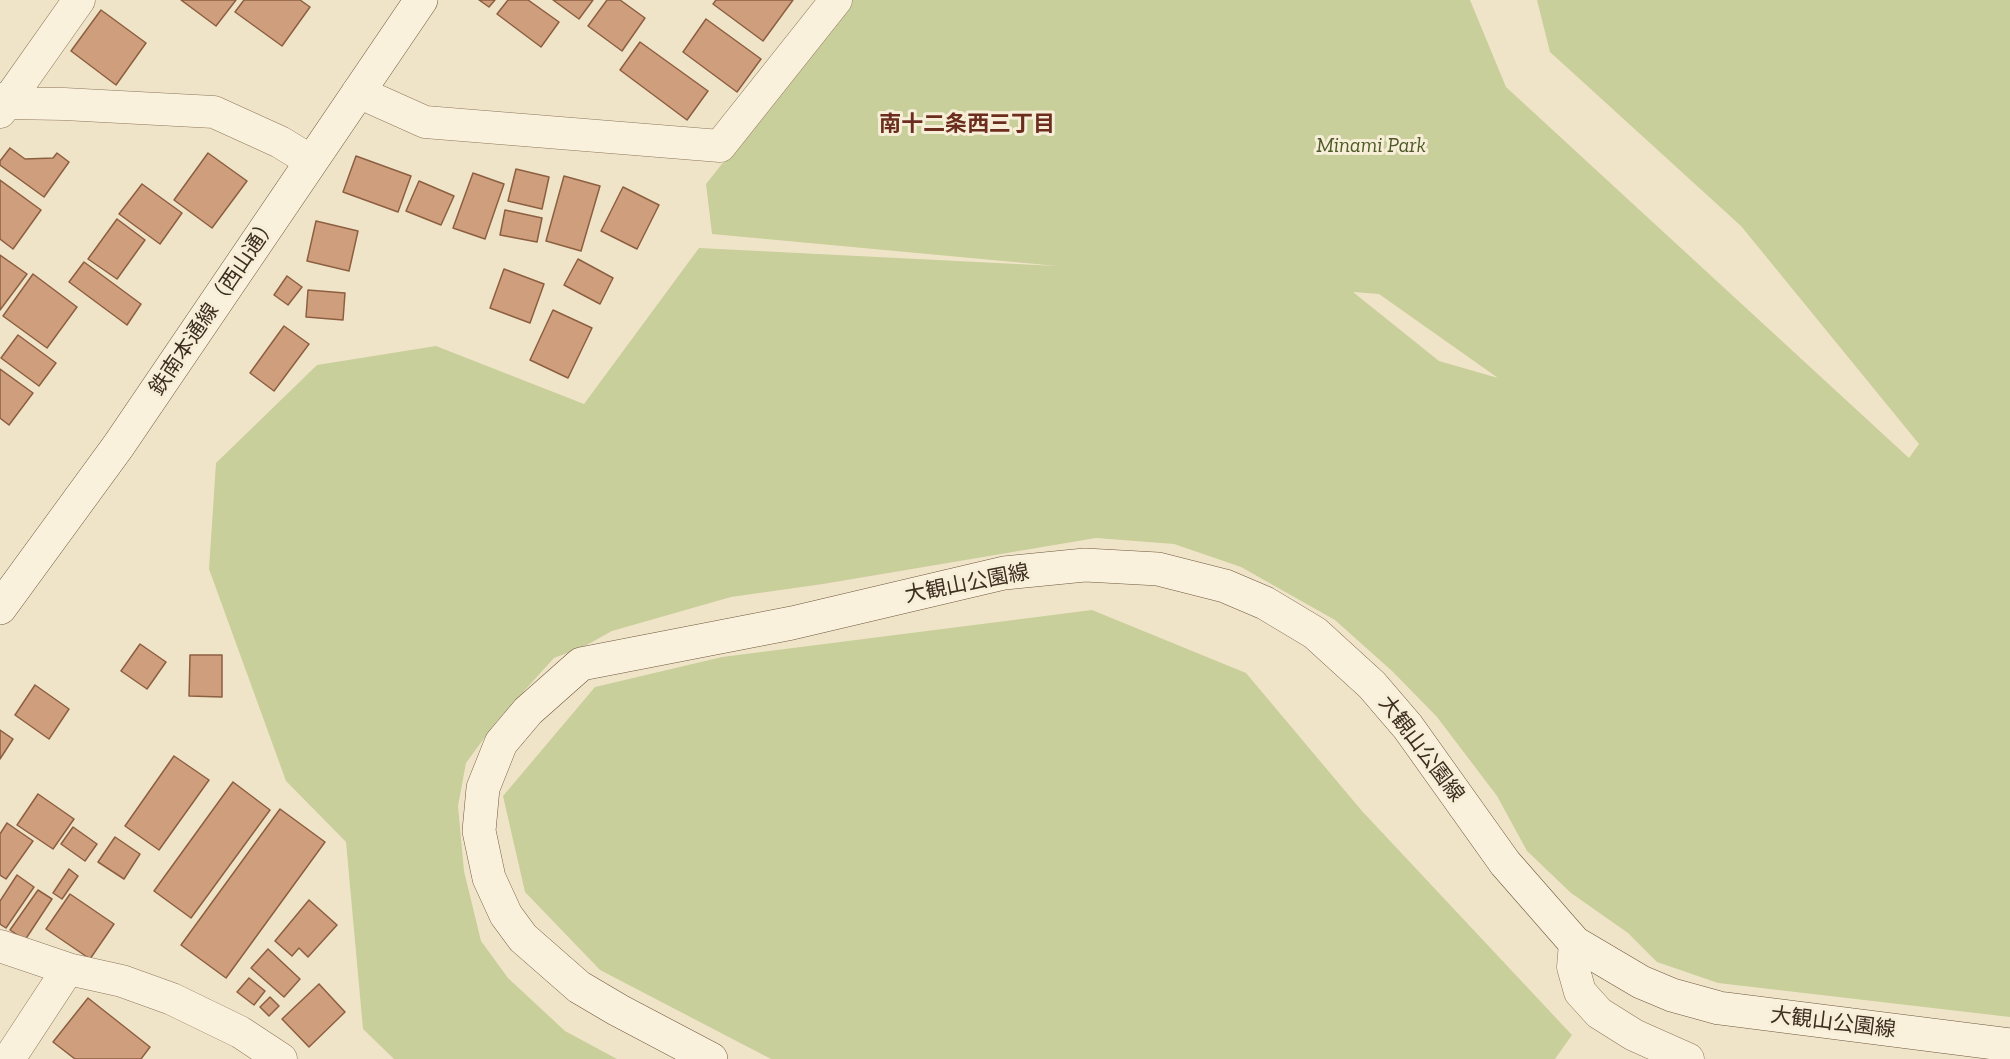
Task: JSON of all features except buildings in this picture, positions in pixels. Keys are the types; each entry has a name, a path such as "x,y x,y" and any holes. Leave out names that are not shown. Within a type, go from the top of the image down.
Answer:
{"main road":[{"name":"鉄南本通線（西山通）","path":"0,608 119,445 421,0"},
{"name":"大観山公園線","path":"711,1059 579,987 523,938 506,915 489,878 479,831 483,788 501,743 528,711 581,664 792,622 1004,573 1085,565 1158,569 1225,586 1265,603 1315,633 1372,685 1408,727 1505,863 1575,943 1641,982 1672,995 1719,1008 2010,1045"}],"street":[{"path":"2,105 79,0"},
{"path":"358,92 425,122 720,146 836,0"},
{"path":"2,105 64,104 214,112 280,142 311,161"},
{"path":"1575,943 1573,967 1580,992 1599,1013 1634,1035 1688,1059"},
{"path":"0,946 68,969 122,981 172,999 240,1032 281,1059"},
{"path":"9,1059 68,969"}],"green space":[{"name":"Minami Park","path":"852,0 1470,0 1506,87 1909,458 1919,444 1741,226 1550,52 1537,0 2010,0 2010,1017 1718,983 1657,962 1628,933 1571,893 1527,851 1497,796 1437,717 1392,671 1335,620 1241,567 1174,544 1096,538 823,584 731,597 612,631 583,647 554,658 496,722 466,763 458,806 464,871 481,941 508,978 565,1031 617,1059 394,1059 363,1029 346,842 286,781 209,569 216,463 317,365 436,346 584,404 699,248 1057,266 712,234 706,184","holes":["1353,292 1379,294 1498,378 1439,361"]},
{"path":"1092,610 1246,673 1362,811 1572,1035 1555,1059 771,1059 600,970 525,892 503,796 595,687 722,657"}],"district":[{"name":"南十二条西三丁目","path":"967,125"}]}
